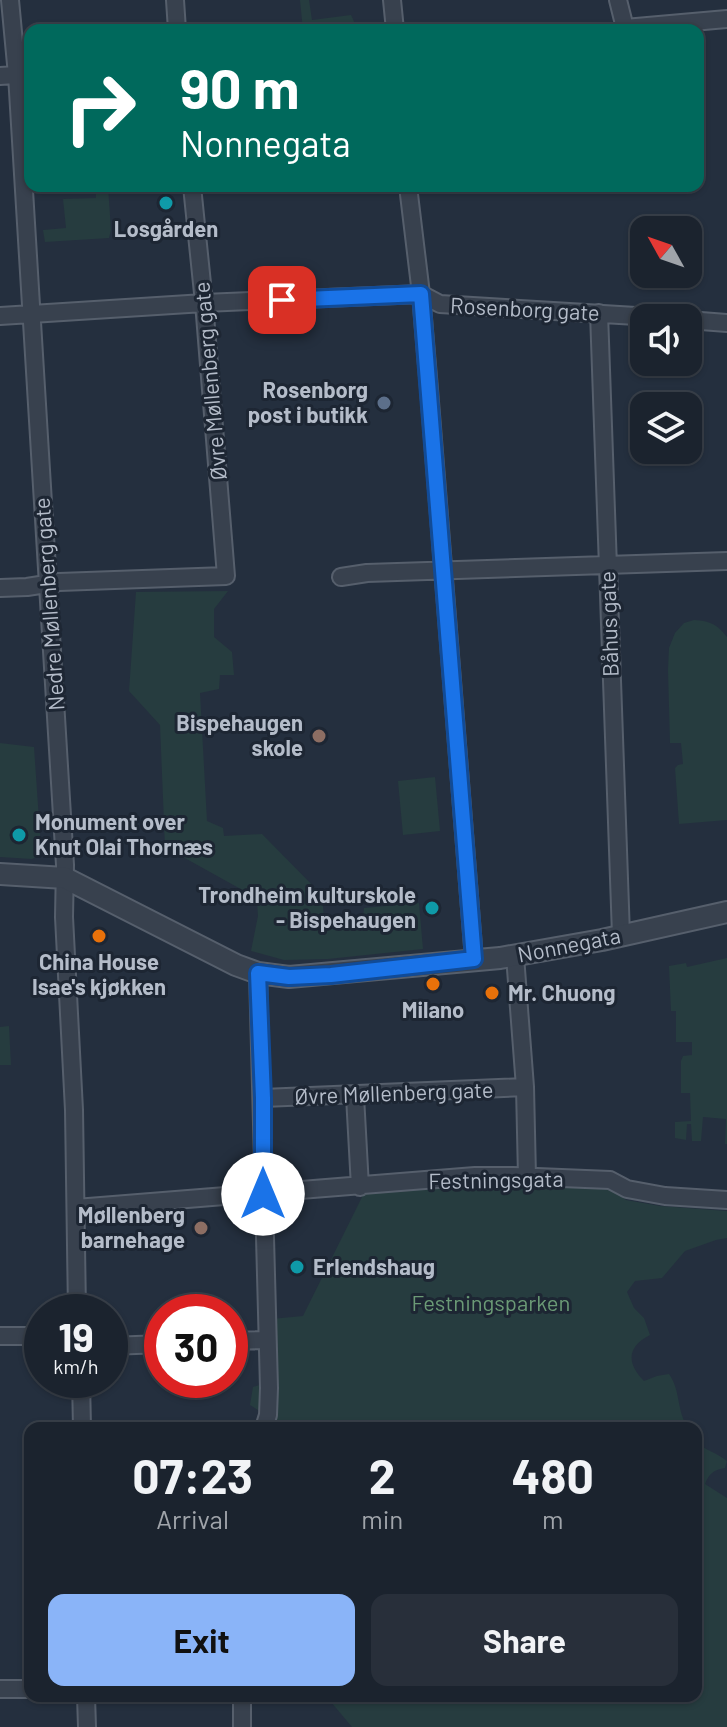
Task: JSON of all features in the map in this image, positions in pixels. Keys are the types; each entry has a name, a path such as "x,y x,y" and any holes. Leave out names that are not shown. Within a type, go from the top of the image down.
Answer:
{"street":[{"name":"Nedre Møllenberg gate","path":"10,0 59,748 73,1094 77,1294"},
{"path":"175,0 177,24"},
{"path":"392,0 394,24"},
{"path":"618,0 624,24"},
{"path":"670,24 727,19"},
{"name":"Øvre Møllenberg gate","path":"47,584 226,576 193,192"},
{"path":"409,192 421,294 474,959"},
{"name":"Rosenborg gate","path":"0,316 421,294 440,304 630,315"},
{"name":"Båhus gate","path":"599,313 621,935"},
{"path":"702,321 727,323"},
{"path":"341,577 367,573 727,561"},
{"path":"0,588 47,584"},
{"name":"Nonnegata","path":"0,874 65,878 236,965 258,973 289,977 515,956 727,912"},
{"path":"515,956 525,1087 527,1177"},
{"name":"Øvre Møllenberg gate","path":"258,973 269,1388 266,1422"},
{"name":"Øvre Møllenberg gate","path":"263,1098 525,1087"},
{"path":"355,1096 360,1187"},
{"name":"Festningsgata","path":"263,1194 475,1176 610,1180 627,1189 665,1196 727,1200"},
{"path":"76,1208 263,1194"},
{"path":"0,1336 24,1336"},
{"path":"248,1341 267,1340"},
{"path":"81,1398 82,1422"},
{"path":"0,1689 24,1689"},
{"path":"86,1702 87,1727"},
{"path":"242,1702 242,1727"}],"green space":[{"path":"300,0 309,0 312,20 351,15 355,24 302,24"},
{"path":"96,192 108,192 109,238 45,242 43,230 66,228 63,199 96,198"},
{"path":"228,591 214,609 214,637 232,652 234,675 220,675 219,689 200,693 207,821 223,828 224,836 262,834 322,895 324,918 363,917 364,908 419,903 423,949 328,959 284,960 251,951 258,916 257,901 245,899 246,892 165,847 160,725 129,691 136,592"},
{"path":"694,620 713,624 727,637 727,820 679,824 675,768 683,764 681,743 670,743 669,648 675,633 684,623"},
{"path":"0,743 34,747 41,849 32,859 0,857"},
{"path":"435,777 440,831 403,835 398,781"},
{"path":"727,958 727,1144 726,1119 703,1117 701,1141 692,1141 691,1124 687,1124 686,1140 675,1138 675,1122 691,1121 690,1093 681,1093 681,1061 683,1056 692,1055 692,1042 676,1042 676,1011 671,1011 669,966 686,963 687,967"},
{"path":"9,1026 11,1065 0,1065 0,1027"},
{"name":"Festningsparken","path":"513,1176 607,1186 626,1200 660,1206 727,1211 727,1238 685,1251 662,1278 635,1281 627,1292 634,1308 644,1318 650,1335 633,1350 634,1368 644,1381 669,1374 685,1422 264,1422 264,1414 250,1405 253,1387 269,1382 268,1359 259,1345 259,1327 271,1319 303,1316 368,1185"},
{"path":"702,1446 727,1461 725,1468 712,1473 705,1484 727,1498 727,1727 352,1727 331,1702 702,1702"}],"place":[{"name":"Losgården","path":"166,203"},
{"name":"Rosenborg post i butikk","path":"384,403"},
{"name":"Bispehaugen skole","path":"319,736"},
{"name":"Monument over Knut Olai Thornæs","path":"19,835"},
{"name":"Trondheim kulturskole - Bispehaugen","path":"432,908"},
{"name":"China House Isae's kjøkken","path":"99,936"},
{"name":"Milano","path":"433,984"},
{"name":"Mr. Chuong","path":"492,993"},
{"name":"Møllenberg barnehage","path":"201,1228"},
{"name":"Erlendshaug","path":"297,1267"}],"route":[{"path":"263,1194 258,973 289,977 331,975 474,959 421,294 282,300"}]}
